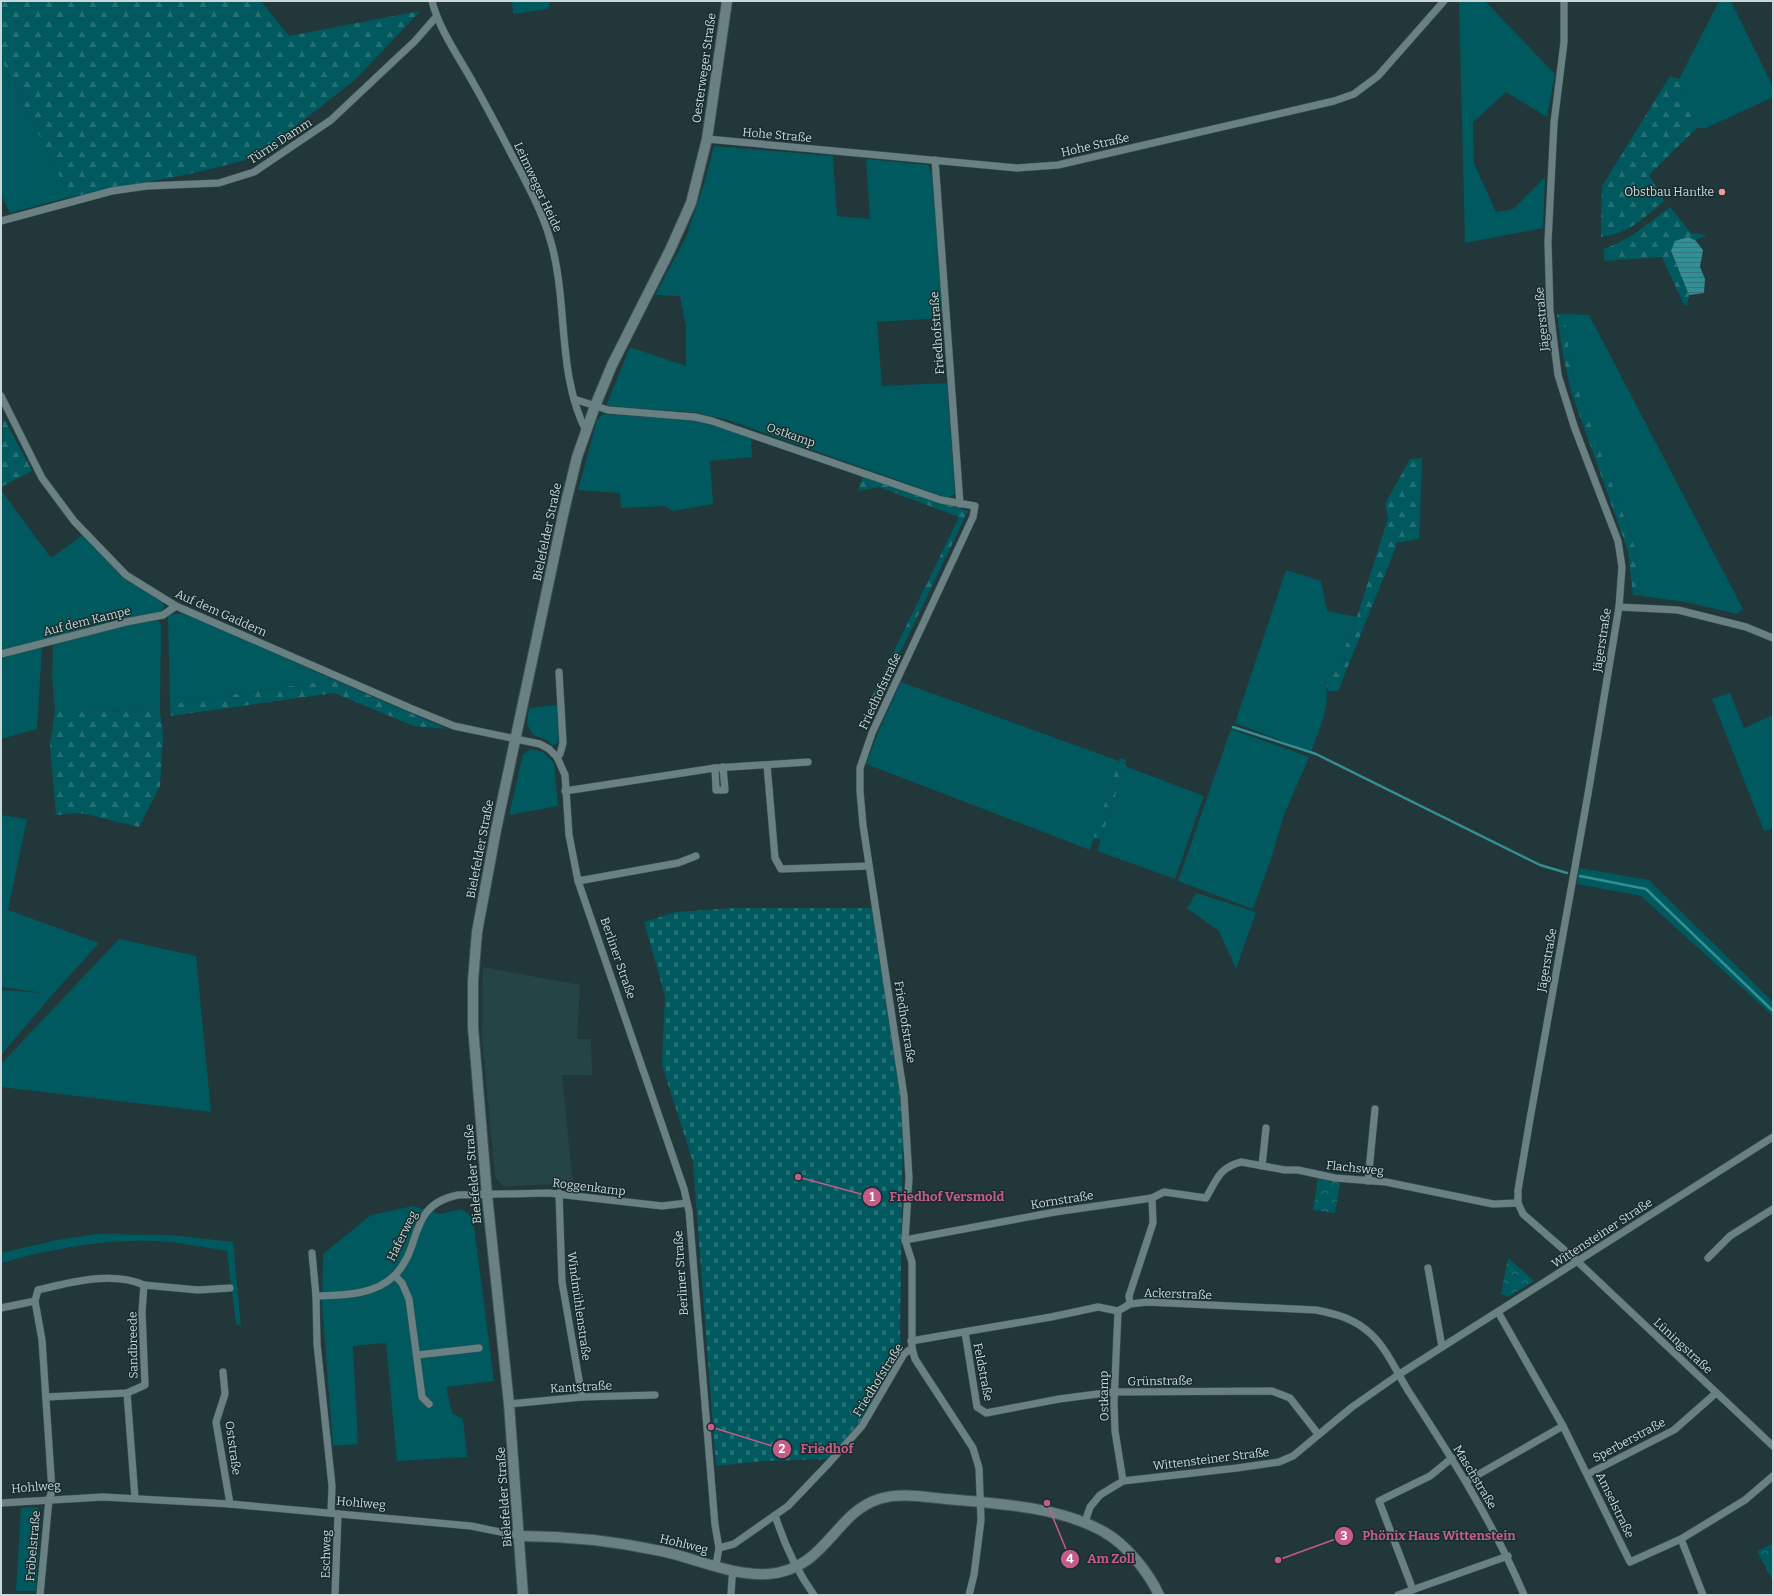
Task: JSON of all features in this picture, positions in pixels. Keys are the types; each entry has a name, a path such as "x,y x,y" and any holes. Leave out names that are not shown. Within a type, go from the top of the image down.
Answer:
{"main road":[{"name":"Oesterweger Straße","path":"707,139 727,1"},
{"name":"Bielefelder Straße","path":"523,1595 520,1536 509,1404 487,1195 473,1027 473,981 477,932 496,830 563,515 577,457 595,406 612,365 670,250 691,203 707,139"},
{"path":"716,1565 734,1570 766,1574 779,1573 797,1568 818,1552 858,1510 878,1499 900,1495 982,1502 1026,1508 1067,1516 1085,1522 1106,1532 1130,1554 1142,1567 1159,1595"},
{"name":"Hohlweg","path":"520,1536 572,1537 598,1540 661,1551 716,1565"}],"street":[{"name":"Leimweger Heide","path":"432,1 436,17 479,93 527,185 550,237 558,270 568,370 579,416 586,431"},
{"name":"Hohe Straße","path":"707,139 1017,168 1058,165 1334,101 1354,94 1378,76 1444,1"},
{"name":"Jägerstraße","path":"1518,1202 1518,1190 1530,1119 1588,794 1618,607 1622,567 1618,541 1575,429 1558,375 1550,311 1548,242 1554,122 1564,42 1564,1"},
{"name":"Türns Damm","path":"1,221 112,191 147,186 219,183 254,172 331,120 415,42 436,17"},
{"name":"Friedhofstraße","path":"935,160 960,504"},
{"name":"Auf dem Gaddern","path":"1,396 42,478 74,521 126,575 176,606 454,726 516,738"},
{"path":"574,399 595,406"},
{"name":"Ostkamp","path":"595,406 608,410 695,417 712,421 941,500 975,506"},
{"name":"Friedhofstraße","path":"719,1548 734,1544 788,1506 862,1426 904,1354 912,1344 912,1262 905,1240 909,1178 904,1096 869,866 860,797 860,768 872,733 973,517 975,506"},
{"name":"Auf dem Kampe","path":"1,654 126,622 163,615 176,606"},
{"path":"1618,607 1678,610 1746,627 1773,638"},
{"path":"557,757 560,754 563,743 559,672"},
{"name":"Berliner Straße","path":"516,738 540,744 549,749 557,757 565,775 565,791 571,849 578,881 688,1203 693,1246 715,1525 719,1548 716,1565"},
{"path":"565,791 723,767 808,762"},
{"path":"766,765 775,858 781,869 869,866"},
{"path":"715,768 716,790 725,790 723,767"},
{"path":"578,881 678,864 696,856"},
{"path":"1368,1181 1375,1109"},
{"path":"1262,1166 1266,1128"},
{"name":"Wittensteiner Straße","path":"1085,1522 1090,1507 1100,1495 1123,1481 1279,1462 1293,1456 1352,1407 1398,1375 1578,1262 1773,1136"},
{"name":"Flachsweg","path":"1152,1198 1164,1192 1206,1198 1225,1168 1241,1162 1298,1170 1335,1178 1386,1182 1493,1204 1518,1202"},
{"name":"Roggenkamp","path":"487,1195 559,1193 662,1206 688,1203"},
{"name":"Windmühlenstraße","path":"559,1193 562,1282 582,1397"},
{"name":"Haferweg","path":"316,1296 353,1294 375,1288 395,1276 410,1248 426,1212 438,1202 448,1197 458,1195 487,1195"},
{"path":"1130,1304 1129,1296 1153,1223 1152,1198"},
{"name":"Kornstraße","path":"905,1240 1054,1212 1152,1198"},
{"path":"1518,1202 1523,1214 1578,1262"},
{"path":"1708,1258 1730,1236 1773,1209"},
{"name":"Eschweg","path":"312,1254 316,1296 317,1344 334,1514 335,1595"},
{"name":"Lüningstraße","path":"1578,1262 1773,1446"},
{"path":"1428,1268 1442,1347"},
{"path":"395,1276 402,1283 409,1299 422,1398 429,1404"},
{"path":"49,1499 52,1492 42,1340 35,1301 38,1290 70,1282 103,1279 133,1281 144,1286 198,1290 230,1288"},
{"name":"Sandbreede","path":"46,1397 127,1393 144,1385 142,1312 144,1286"},
{"path":"1,1308 35,1301"},
{"name":"Ackerstraße","path":"1118,1311 1130,1304 1147,1302 1316,1310 1339,1314 1356,1323 1371,1334 1398,1375"},
{"path":"969,1595 974,1575 982,1502 980,1476 972,1448 915,1359 912,1344 965,1332 1098,1307 1118,1311"},
{"name":"Ostkamp","path":"1118,1311 1113,1392 1116,1431 1123,1481"},
{"name":"Amselstraße","path":"1498,1312 1564,1426 1630,1562 1681,1539 1745,1500 1773,1476"},
{"name":"Feldstraße","path":"965,1332 977,1408 986,1413"},
{"path":"417,1355 479,1348"},
{"name":"Oststraße","path":"223,1372 225,1394 216,1422 230,1504"},
{"name":"Maschstraße","path":"1398,1375 1467,1481 1508,1556 1524,1595"},
{"name":"Grünstraße","path":"986,1413 1059,1399 1113,1392 1272,1391 1290,1398 1318,1434"},
{"name":"Sandbreede","path":"127,1393 135,1498"},
{"name":"Sperberstraße","path":"1588,1474 1674,1430 1716,1393"},
{"name":"Kantstraße","path":"509,1404 582,1397 655,1395"},
{"path":"1467,1481 1564,1426"},
{"path":"1413,1590 1379,1501 1430,1476 1452,1458"},
{"name":"Hohlweg","path":"1,1503 49,1499 135,1498 230,1504 471,1526 520,1536"},
{"name":"Fröbelstraße","path":"40,1595 49,1499"},
{"path":"775,1515 782,1537 797,1568 814,1595"},
{"path":"1681,1539 1703,1595"},
{"path":"1398,1595 1508,1556"},
{"path":"732,1595 732,1578 734,1570"}],"shaded area":[{"path":"1688,237 1695,240 1703,250 1700,267 1705,279 1704,293 1689,295 1671,251 1675,241"},
{"path":"483,967 580,985 577,1039 591,1039 592,1075 562,1075 573,1184 503,1186 495,1177 482,1036"}],"green space":[{"path":"1,1 261,1 289,36 420,11 356,79 255,158 190,174 70,197 1,59"},
{"path":"512,1 550,1 548,9 513,14"},
{"path":"1459,1 1485,1 1555,74 1547,117 1506,92 1473,122 1474,163 1496,212 1513,209 1545,177 1543,228 1465,243"},
{"path":"1719,1 1731,1 1773,87 1773,97 1706,128 1697,128 1679,79"},
{"path":"1,59 70,197 10,213 1,195"},
{"path":"1670,76 1679,79 1697,128 1649,175 1664,201 1628,229 1601,237 1602,186"},
{"path":"714,146 833,156 837,216 870,219 866,159 928,165 932,172 944,318 877,322 882,386 947,383 955,494 948,498 728,420 692,412 606,406 630,347 686,366 686,328 680,296 655,295 686,237 704,184"},
{"path":"1670,207 1691,233 1707,235 1695,240 1688,237 1671,251 1689,296 1687,305 1684,305 1662,257 1604,261 1604,249 1630,236"},
{"path":"1557,314 1564,314 1572,373 1636,550 1641,596 1633,595 1628,551 1571,391 1563,356"},
{"path":"1564,314 1589,315 1743,609 1737,614 1685,602 1641,596 1636,550 1572,373"},
{"path":"603,414 692,420 751,436 752,457 710,461 713,504 673,511 664,506 621,508 620,493 578,490 597,420"},
{"path":"3,417 32,471 1,487"},
{"path":"1422,458 1419,539 1396,543 1396,547 1338,691 1328,691 1325,677 1336,670 1357,617 1388,518 1385,504 1410,459"},
{"path":"863,476 968,511 876,703 867,707 959,517 879,487 858,491"},
{"path":"1,490 51,558 83,535 123,578 162,601 164,607 160,613 111,621 1,651"},
{"path":"1286,570 1321,581 1327,611 1357,617 1336,670 1325,677 1327,687 1326,706 1311,752 1235,723"},
{"path":"186,613 325,676 317,682 170,704 168,615"},
{"path":"157,620 161,624 160,711 55,710 52,678 53,645 116,627"},
{"path":"42,647 37,729 1,739 1,658"},
{"path":"325,676 447,729 414,726 334,693 171,716 170,704 317,682"},
{"path":"901,682 1119,761 1090,850 866,764 878,732"},
{"path":"1730,693 1744,728 1773,715 1773,828 1764,831 1712,699"},
{"path":"557,705 559,742 553,746 547,740 533,735 527,724 529,708"},
{"path":"55,710 160,711 163,736 160,786 139,827 80,813 56,815 50,745"},
{"path":"1231,729 1309,757 1284,815 1272,856 1253,909 1178,881"},
{"path":"531,749 543,752 554,763 558,806 509,815 523,754"},
{"path":"1120,758 1126,760 1125,766 1101,839 1093,839"},
{"path":"1125,766 1204,796 1175,879 1097,851"},
{"path":"1,815 27,819 8,910 99,943 1,1055 1,990 44,993 1,987"},
{"path":"1579,868 1649,880 1773,1002 1773,1016 1641,896 1577,884"},
{"path":"1196,893 1256,912 1236,969 1219,931 1187,908"},
{"path":"734,908 872,908 901,1098 903,1135 900,1336 902,1347 898,1358 866,1415 829,1459 764,1461 716,1466 693,1162 662,1065 665,996 644,922 676,912"},
{"path":"119,939 196,956 211,1112 1,1087 1,1064"},
{"path":"1318,1179 1340,1183 1335,1213 1313,1210"},
{"path":"413,1206 440,1214 462,1209 473,1218 494,1381 446,1387 452,1413 463,1419 467,1457 397,1461 386,1343 353,1346 358,1444 333,1446 322,1305 323,1254 371,1215"},
{"path":"97,1234 170,1235 233,1242 241,1326 236,1324 227,1251 169,1242 106,1242 63,1248 1,1263 1,1253 57,1240"},
{"path":"1508,1258 1534,1281 1508,1297 1501,1294"},
{"path":"37,1507 41,1513 36,1591 16,1591 21,1508"},
{"path":"1773,1544 1773,1581 1757,1551"}],"waterway":[{"path":"1233,727 1316,754 1540,865 1567,873"},
{"path":"1580,876 1646,889 1773,1011"}],"place":[{"name":"Obstbau Hantke","path":"1722,192"},
{"name":"Friedhof Versmold","path":"798,1177"},
{"name":"Friedhof","path":"711,1427"},
{"name":"Am Zoll","path":"1047,1503"},
{"name":"Phönix Haus Wittenstein","path":"1278,1560"}]}
